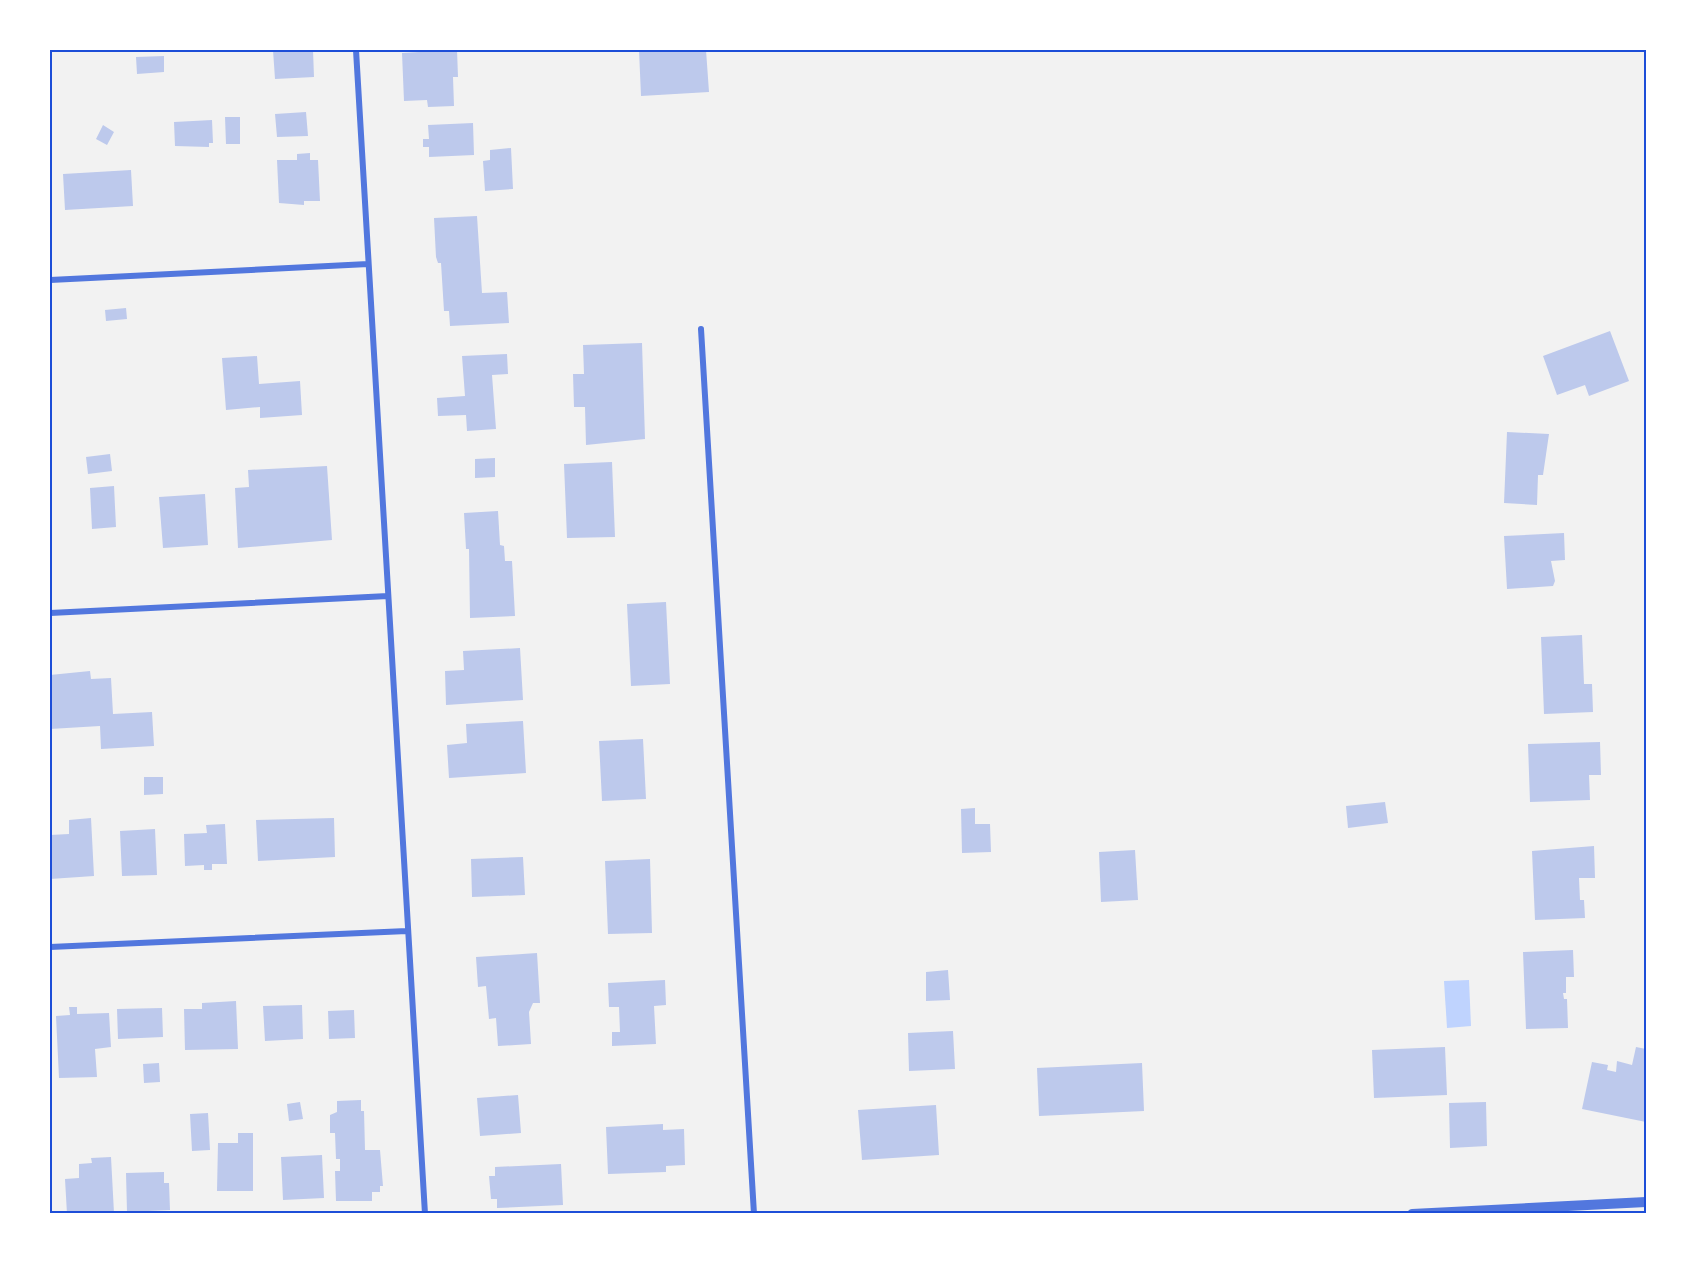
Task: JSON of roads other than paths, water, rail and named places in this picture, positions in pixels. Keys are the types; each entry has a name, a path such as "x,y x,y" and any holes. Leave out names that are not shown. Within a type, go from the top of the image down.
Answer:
{"street":[{"path":"356,50 425,1214"},
{"path":"50,280 368,264"},
{"path":"701,329 754,1214"},
{"path":"50,613 388,596"},
{"path":"50,947 407,931"},
{"path":"1412,1214 1555,1210 1647,1202"}],"water":[{"path":"1469,980 1471,1026 1447,1028 1444,981"}]}
